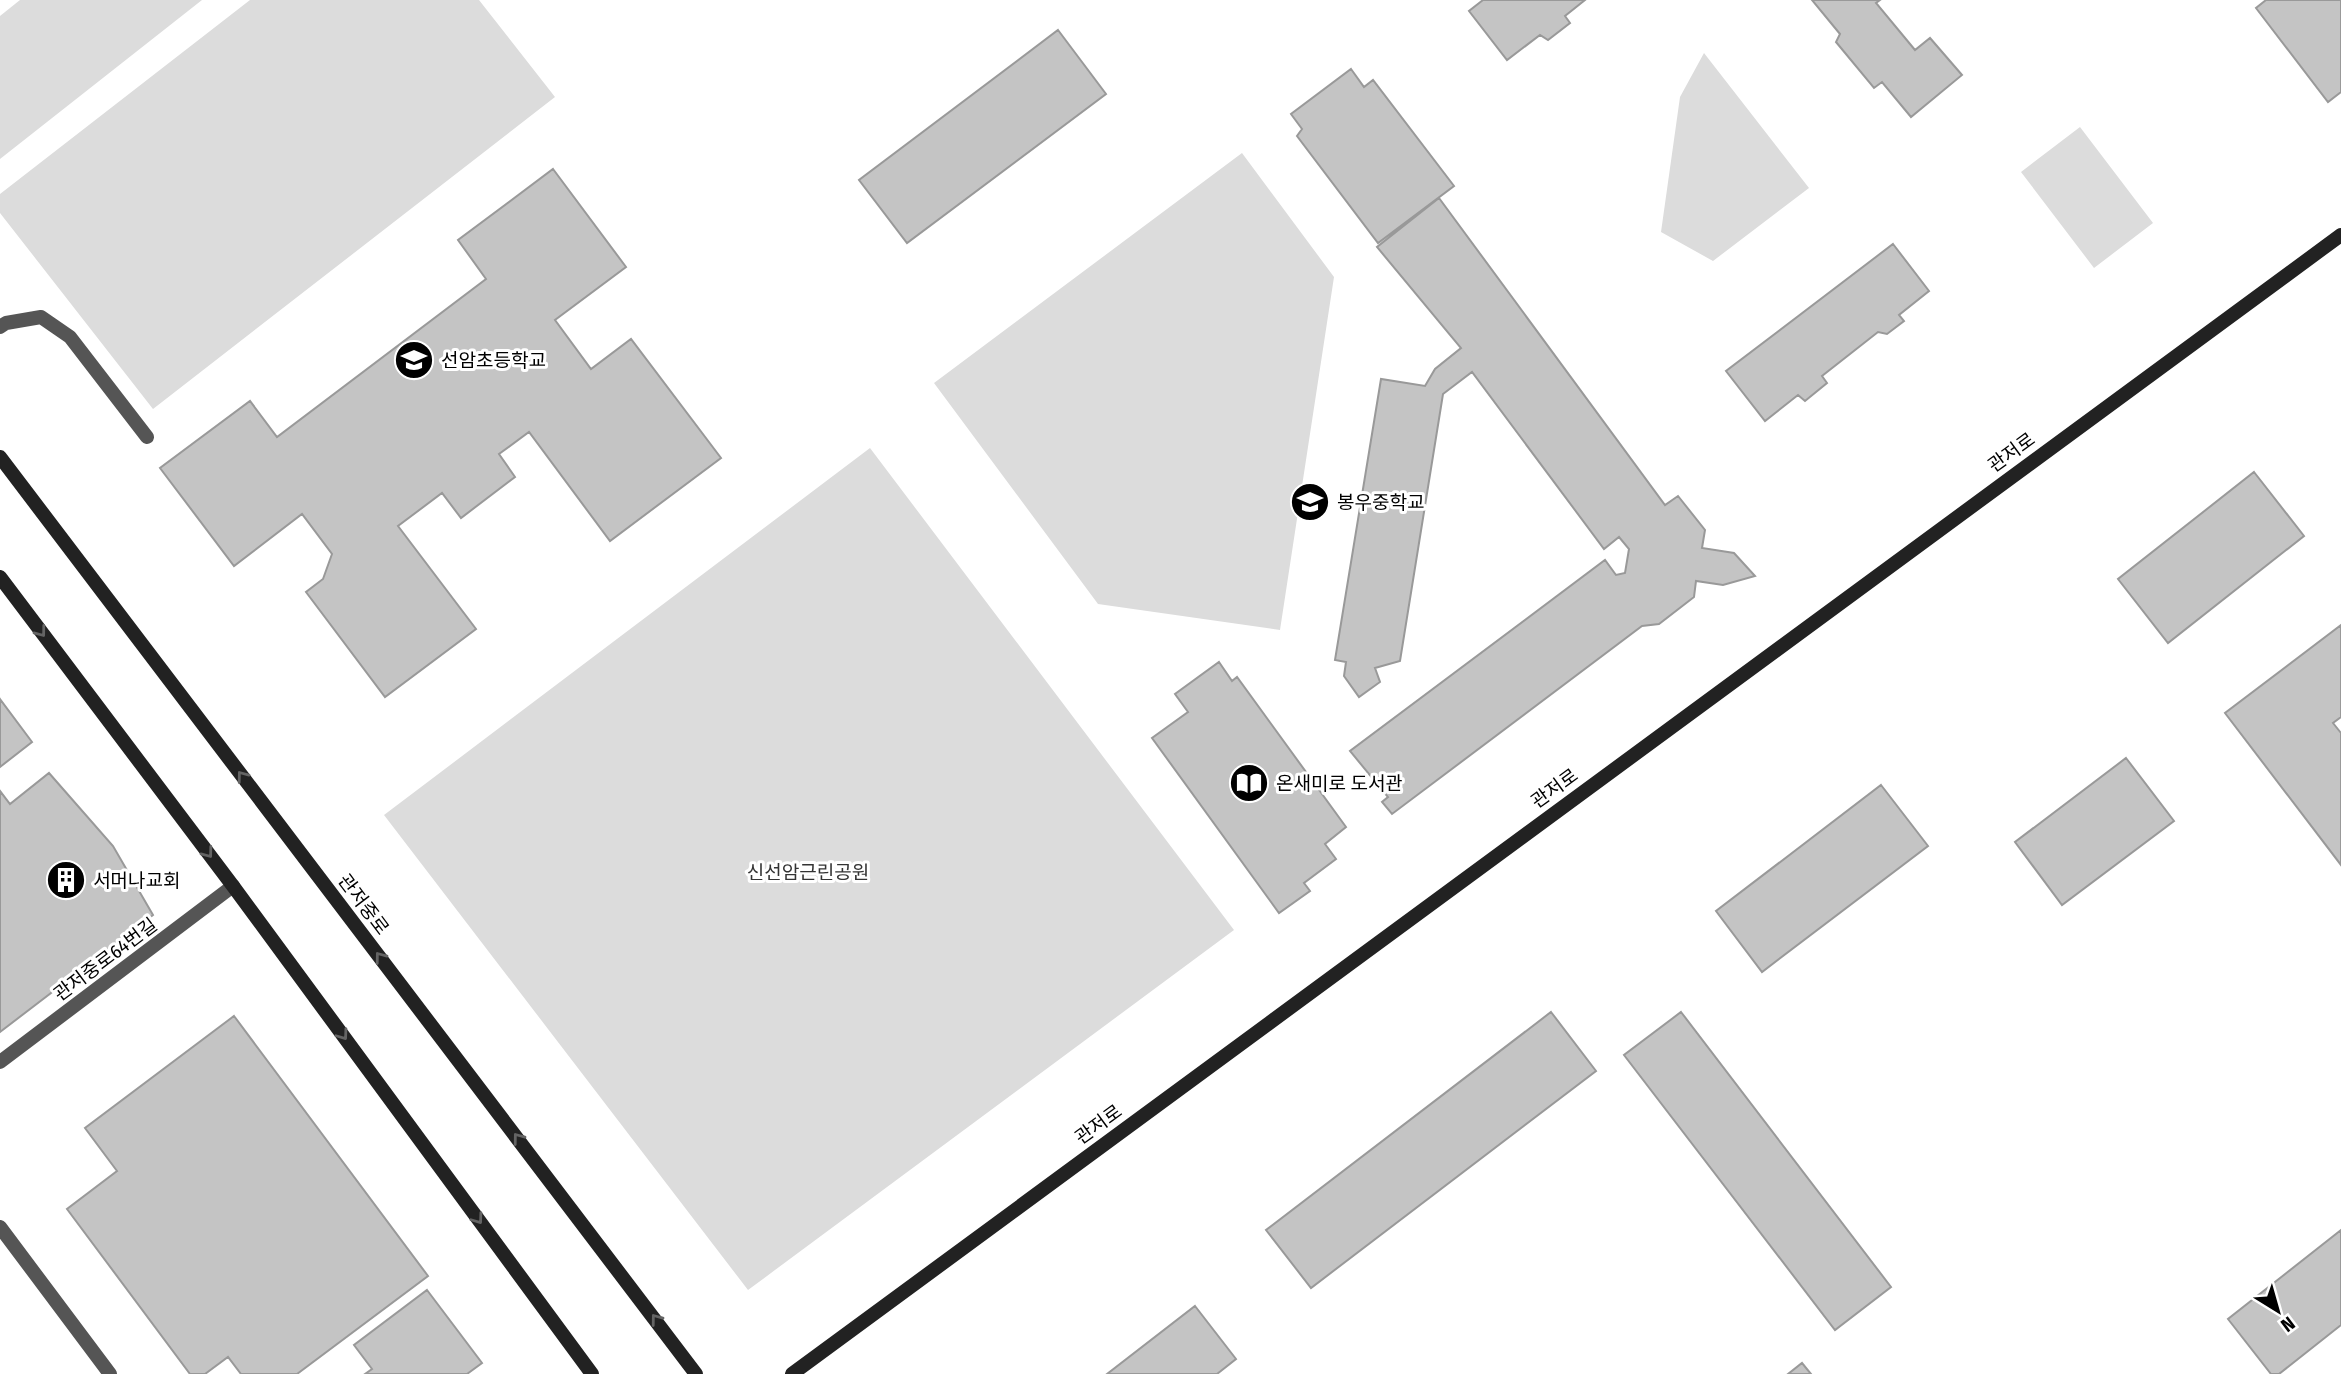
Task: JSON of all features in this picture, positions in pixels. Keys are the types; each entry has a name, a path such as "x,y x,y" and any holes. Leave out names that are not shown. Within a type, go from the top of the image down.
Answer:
{"street":[{"name":"관저로","path":"792,1374 2341,235"},
{"path":"0,327 6,323 41,317 70,337 147,437"},
{"name":"관저중로","path":"0,457 696,1374"},
{"path":"0,578 233,886 592,1374"},
{"name":"관저중로64번길","path":"0,1062 233,886"},
{"path":"0,1227 110,1374"}],"green space":[{"path":"20,0 202,0 0,159 0,16"},
{"path":"250,0 479,0 555,97 153,409 0,213 0,194"},
{"path":"1704,53 1809,188 1713,261 1661,232 1680,97"},
{"path":"2080,127 2153,223 2094,268 2021,172"},
{"path":"1242,153 1334,277 1280,630 1098,604 934,383"},
{"name":"신선암근린공원","path":"870,448 1234,930 748,1290 384,815"}],"building":[{"path":"1483,0 1585,0 1565,16 1570,23 1548,40 1540,35 1507,60 1469,11"},
{"path":"1812,0 1880,0 1876,3 1915,50 1930,38 1962,75 1911,117 1882,82 1874,88 1836,42 1840,34"},
{"path":"2266,0 2341,0 2341,92 2328,102 2256,8"},
{"path":"1058,30 1106,94 907,243 859,180"},
{"path":"1351,69 1364,87 1373,80 1454,186 1378,243 1297,136 1302,129 1291,114"},
{"path":"553,169 626,267 555,320 591,369 631,339 721,458 610,541 529,432 499,454 515,477 461,518 442,493 398,526 476,629 385,697 306,592 323,579 332,554 302,514 234,566 160,468 250,401 277,437 486,279 458,240"},
{"path":"1439,198 1665,505 1678,496 1705,530 1702,548 1734,553 1755,576 1723,585 1696,581 1694,597 1659,624 1642,626 1392,814 1382,802 1388,797 1350,751 1605,560 1616,575 1625,573 1629,549 1619,537 1604,549 1472,372 1443,394 1400,661 1375,668 1380,682 1359,697 1344,676 1346,662 1335,660 1381,379 1425,386 1435,369 1461,348 1377,247"},
{"path":"1893,244 1929,291 1899,315 1904,321 1887,334 1878,332 1822,376 1827,383 1805,401 1798,395 1765,421 1726,371"},
{"path":"2254,472 2304,536 2168,643 2118,579"},
{"path":"2341,625 2341,717 2333,723 2341,733 2341,865 2225,713"},
{"name":"온새미로 도서관","path":"1219,662 1232,681 1237,677 1346,827 1325,844 1336,859 1304,883 1310,891 1279,913 1152,738 1188,712 1175,694"},
{"path":"0,699 32,742 0,767"},
{"path":"2126,758 2174,821 2062,905 2015,842"},
{"name":"서머나교회","path":"49,773 113,846 153,915 0,1032 0,791 10,804"},
{"path":"1881,785 1928,846 1762,972 1716,911"},
{"path":"1551,1012 1596,1071 1311,1288 1266,1230"},
{"path":"1681,1012 1891,1287 1835,1330 1624,1055"},
{"path":"234,1016 428,1276 297,1374 241,1374 228,1357 205,1374 190,1374 67,1209 117,1171 85,1128"},
{"path":"2341,1230 2341,1325 2279,1374 2271,1374 2228,1319"},
{"path":"427,1290 482,1363 467,1374 365,1374 372,1369 354,1345"},
{"path":"1195,1306 1236,1359 1217,1374 1107,1374"},
{"path":"1802,1363 1811,1374 1788,1374"}],"place":[{"name":"선암초등학교","path":"414,360"},
{"name":"봉우중학교","path":"1310,502"},
{"name":"온새미로 도서관","path":"1249,783"},
{"name":"서머나교회","path":"66,880"}]}
